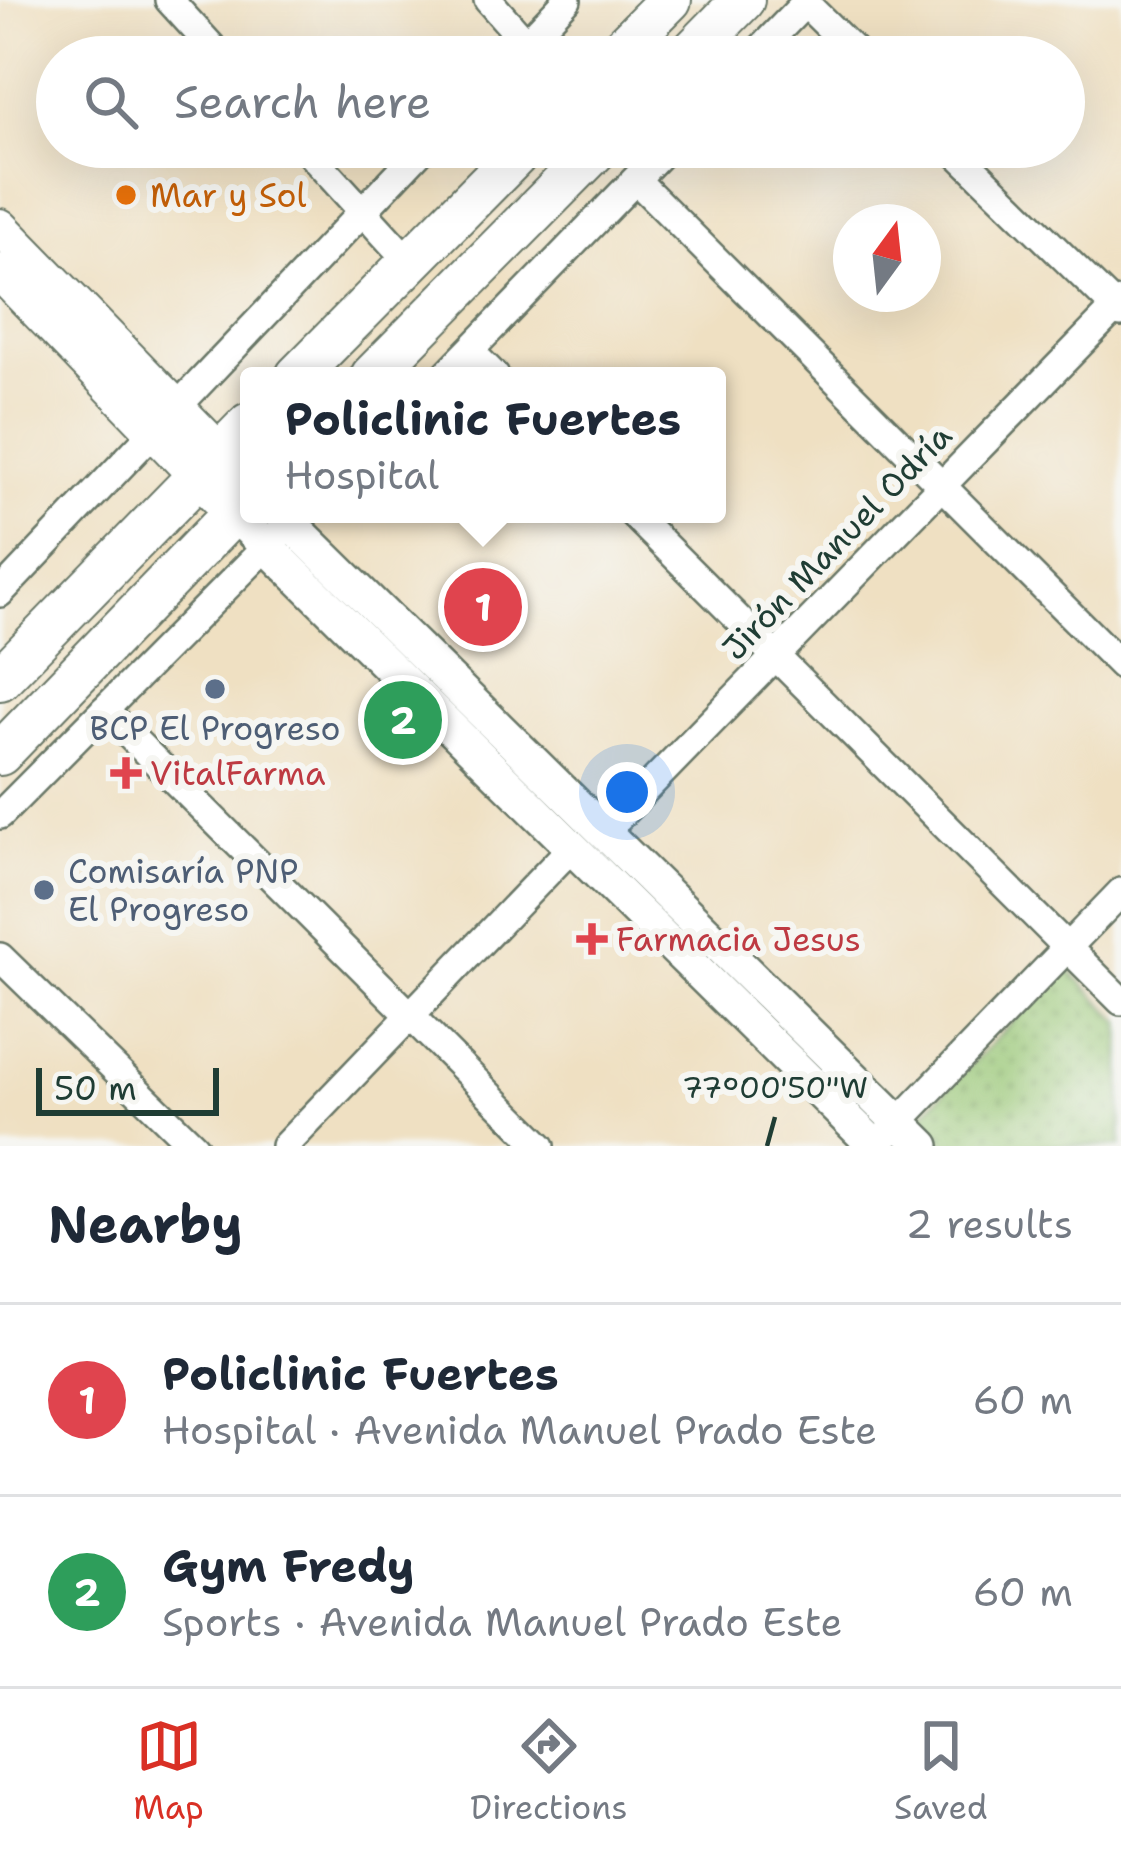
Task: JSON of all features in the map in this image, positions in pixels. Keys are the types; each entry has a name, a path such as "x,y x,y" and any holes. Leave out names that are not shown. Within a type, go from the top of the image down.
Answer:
{"highway":[{"path":"634,36 670,0"},
{"path":"708,36 743,0"},
{"path":"306,367 503,168"},
{"path":"381,367 578,168"},
{"path":"0,679 233,474"},
{"path":"0,754 233,474"}],"main road":[{"path":"0,227 162,417"},
{"path":"0,272 233,474"}],"street":[{"path":"169,0 202,36"},
{"path":"488,0 511,36"},
{"path":"533,36 567,0"},
{"path":"774,36 807,2 840,36"},
{"path":"323,168 410,263"},
{"path":"0,593 403,168"},
{"path":"454,367 648,168"},
{"path":"974,168 1119,308"},
{"path":"636,180 1121,664"},
{"name":"Jirón Manuel Odría","path":"604,832 1119,308"},
{"path":"470,351 486,367"},
{"path":"642,523 1121,1001"},
{"path":"0,815 285,524"},
{"path":"285,524 604,832 883,1138"},
{"path":"285,524 572,847 883,1138 923,1146"},
{"path":"104,710 542,1146"},
{"path":"285,1146 572,847"},
{"path":"883,1138 1121,892"},
{"path":"0,957 194,1146"}],"green space":[{"path":"1066,967 1121,1022 1121,1146 947,1146 919,1118"}],"place":[{"name":"Mar y Sol","path":"126,195"},
{"name":"Policlinic Fuertes","path":"483,607"},
{"name":"BCP El Progreso","path":"215,689"},
{"name":"Gym Fredy","path":"403,720"},
{"name":"VitalFarma","path":"126,773"},
{"name":"Comisaría PNP El Progreso","path":"44,890"},
{"name":"Farmacia Jesus","path":"592,939"}]}
